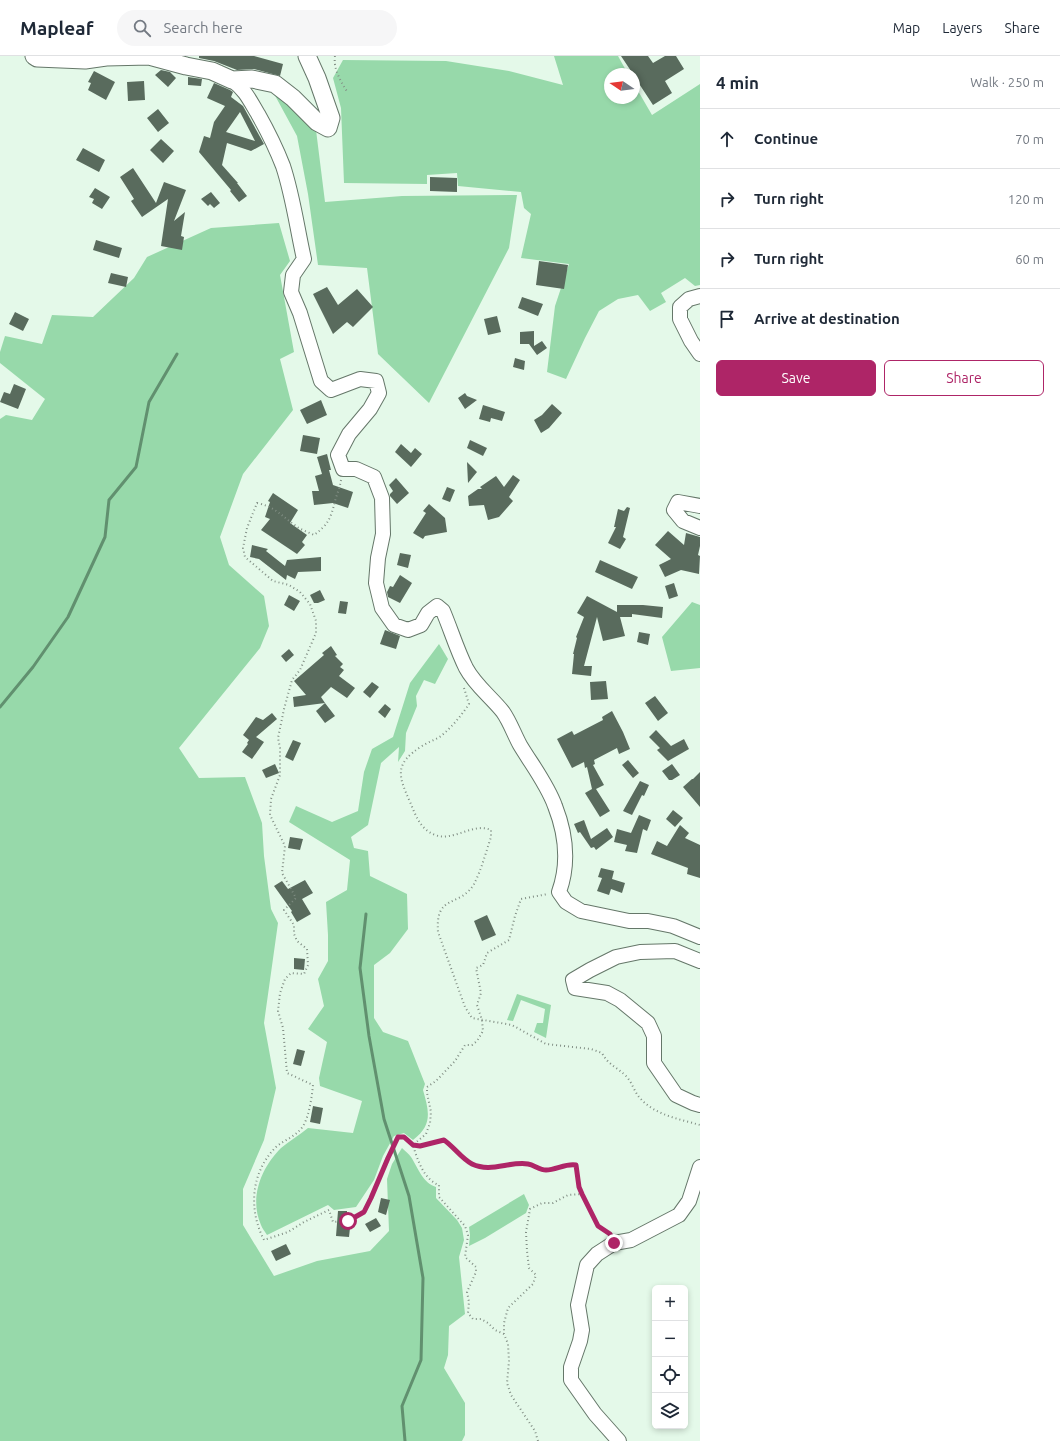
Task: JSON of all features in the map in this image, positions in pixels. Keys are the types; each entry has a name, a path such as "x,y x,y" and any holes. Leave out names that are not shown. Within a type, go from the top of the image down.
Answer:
{"main road":[{"path":"34,56 37,58 85,60 150,56 186,66 212,71 232,80 252,79 275,84 293,98 316,122 328,128 331,118 320,85 307,56"}],"street":[{"path":"232,80 244,90 251,101 283,166 291,195 304,258 293,275 291,292 300,313 321,380 331,390 360,379 376,382 379,393 370,409 350,434 338,455 343,469 356,468 374,477 382,498 383,534 378,558 376,583 382,608 394,625 408,630 421,625 428,613 437,606 443,611 466,668 479,687 503,713 555,805 564,838 566,861 563,882 559,892 566,902 580,911 629,921 648,921 673,926 700,937"},
{"path":"700,296 689,299 680,307 680,319 691,341 700,354"},
{"path":"700,506 678,502 674,510 683,521 700,528"},
{"path":"700,961 675,951 640,952 616,957 573,980 575,988 608,993 620,1000 648,1024 654,1036 654,1063 676,1095 700,1105"},
{"path":"619,1441 594,1414 571,1380 571,1367 580,1341 582,1330 578,1305 587,1264 597,1254 614,1243 631,1240 679,1215 689,1201 700,1167"}],"path":[{"path":"335,56 334,62 340,81 348,93"},
{"path":"343,469 333,512 323,528 314,535 297,527 280,512 266,504 258,503 247,528 243,548 245,557 273,581 289,585 300,592 310,604 316,621 316,633 300,670 292,680 284,709 278,738 280,748 280,775 271,799 270,815 285,846 282,873 296,898 284,910 294,925 294,934 297,941 307,950 308,965 304,974 291,973 285,979 280,993 278,1011 283,1028 287,1073 313,1085 311,1100 303,1126 292,1138 277,1146 263,1164 256,1184 253,1203 258,1228 264,1240 288,1232 304,1222 329,1210 333,1222 348,1221 364,1212 398,1137 404,1137 413,1145 417,1158 429,1179 439,1185 439,1197 465,1226 468,1235 465,1257 476,1267 476,1272 467,1292 469,1302 468,1313 473,1318 481,1319 488,1323 494,1330 504,1334"},
{"path":"463,686 469,704 460,717 440,737 423,745 410,755 402,766 400,773 401,782 418,821 426,830 436,835 446,837 484,827 491,830 491,837 474,883 468,892 441,908 437,920 438,932 466,1007 472,1018 512,1025 546,1044 591,1049 602,1053 606,1061 629,1078 639,1097 652,1108 664,1115 700,1125"},
{"path":"413,1145 426,1134 430,1123 431,1112 427,1087 436,1081 455,1061 465,1045 472,1045 477,1041 483,1031 482,1020 477,1005 481,993 476,968 483,965 487,953 509,940 521,899 559,892"},
{"path":"413,1145 420,1146 444,1140 452,1145 472,1164 483,1167 496,1168 516,1164 528,1164 545,1170 559,1168 570,1164 576,1165 579,1187 582,1194 598,1226 610,1234 614,1243"},
{"path":"538,1441 535,1431 511,1395 507,1384 509,1361 508,1344 504,1334 504,1323 508,1308 533,1284 536,1275 529,1268 526,1251 526,1232 530,1209 542,1203 553,1203 568,1196 582,1194"}],"green space":[{"path":"554,56 618,56 625,68 604,68 604,104 640,104 640,94 652,115 700,84 700,285 695,286 685,278 661,293 666,302 650,311 638,295 618,299 599,311 566,379 547,372 555,306 569,264 521,258 531,214 524,208 521,192 458,186 457,173 427,175 427,184 344,183 341,108 333,78 343,60 446,61 509,71 563,85"},
{"path":"272,90 316,130 325,202 402,196 517,195 509,248 429,403 378,354 367,268 318,265 308,194 297,136"},
{"path":"279,223 290,261 280,275 294,352 280,359 293,410 243,474 220,537 229,565 264,596 269,626 260,648 179,748 199,778 245,777 262,823 264,856 271,909 278,923 264,1023 276,1088 264,1140 243,1189 243,1225 274,1276 317,1261 370,1251 389,1231 387,1179 392,1164 402,1148 411,1157 424,1179 436,1187 436,1198 457,1220 462,1228 464,1240 459,1257 465,1314 449,1326 448,1355 444,1368 465,1403 465,1435 462,1441 0,1441 0,419 6,415 32,420 45,399 0,363 0,352 5,336 42,344 52,315 93,317 134,278 147,257 211,228"},
{"path":"692,602 700,605 700,668 671,671 662,637"},
{"path":"439,644 448,659 435,684 424,680 416,696 417,706 406,733 405,751 398,762 399,747 381,763 368,825 351,837 354,848 368,851 370,876 407,894 408,929 390,953 374,965 374,1018 383,1032 408,1041 425,1084 423,1090 428,1111 427,1123 424,1129 413,1140 404,1133 394,1136 383,1156 374,1180 356,1207 334,1210 328,1205 267,1235 261,1226 256,1204 259,1184 274,1156 284,1145 308,1128 353,1133 362,1101 320,1086 319,1078 327,1042 308,1029 324,1006 318,979 328,961 326,902 347,890 350,860 289,822 296,806 332,822 358,811 364,772 372,749 393,737 410,683"},
{"path":"517,994 551,1005 546,1038 534,1032 537,1023 543,1023 545,1009 521,1000 513,1021 507,1020"},
{"path":"524,1194 529,1205 526,1213 469,1246 469,1227"}],"building":[{"path":"199,56 254,56 283,64 280,76 254,69 237,70 214,61 199,58"},
{"path":"621,56 648,56 653,63 665,56 676,56 684,69 665,81 672,93 653,105 640,85 640,68 629,68"},
{"path":"161,70 170,72 176,78 168,87 155,75"},
{"path":"94,71 115,82 106,100 88,90 91,83 88,82"},
{"path":"188,77 202,79 201,86 188,85"},
{"path":"144,81 145,100 128,101 127,82"},
{"path":"214,83 233,92 231,97 243,106 264,144 251,151 227,143 222,165 247,196 239,202 230,191 231,190 199,152 204,136 210,138 214,122 225,106 207,98","holes":["240,112 255,141 226,132"]},
{"path":"158,109 169,123 158,132 147,118"},
{"path":"161,139 174,151 163,163 150,150"},
{"path":"83,148 105,160 99,172 76,160"},
{"path":"133,168 156,203 164,182 186,190 174,221 185,212 181,236 184,237 182,250 161,246 168,199 142,217 131,201 134,199 120,177"},
{"path":"430,177 457,178 457,192 430,191"},
{"path":"95,188 110,197 102,209 92,203 94,199 89,197"},
{"path":"211,192 220,203 214,208 210,204 208,206 201,199"},
{"path":"96,240 122,248 119,258 93,250"},
{"path":"539,261 568,265 564,289 536,285"},
{"path":"111,273 128,277 126,287 108,283"},
{"path":"327,287 338,305 357,289 373,307 353,327 347,322 333,334 313,294"},
{"path":"522,297 543,304 538,316 518,308"},
{"path":"15,312 29,319 23,331 9,324"},
{"path":"497,316 501,332 488,335 484,319"},
{"path":"534,331 534,346 542,341 547,348 537,355 529,344 520,344 520,332"},
{"path":"515,358 525,361 524,370 513,367"},
{"path":"14,384 26,389 18,409 0,402 4,392 10,394"},
{"path":"465,393 467,396 477,400 465,409 458,398"},
{"path":"321,400 327,415 307,424 300,410"},
{"path":"552,404 562,413 549,428 541,433 534,420 542,415"},
{"path":"483,405 505,412 502,421 491,418 490,422 479,419"},
{"path":"303,435 320,438 317,454 300,451"},
{"path":"470,440 487,448 483,456 467,448"},
{"path":"401,444 411,453 415,448 422,454 411,467 395,452"},
{"path":"327,454 333,485 353,492 348,508 333,503 314,505 312,491 319,491 315,476 322,474 317,457"},
{"path":"467,462 477,472 468,483"},
{"path":"513,475 520,480 509,497 513,501 499,517 488,520 484,505 469,506 468,496 478,489 482,489 480,487 496,476 504,487"},
{"path":"396,478 409,493 397,504 390,496 393,491 389,485"},
{"path":"447,487 455,490 450,502 442,499"},
{"path":"273,493 298,510 290,523 307,535 302,542 305,545 297,554 261,530 270,519 265,517 270,502 268,501"},
{"path":"429,504 445,518 447,532 425,536 423,539 413,533 426,513 423,511"},
{"path":"627,507 630,508 623,537 626,539 620,549 608,543 616,527 614,527 618,509 624,511"},
{"path":"668,531 684,545 686,533 700,537 698,555 700,556 699,574 681,570 665,577 659,565 671,559 655,545"},
{"path":"252,545 268,549 266,551 285,566 287,560 321,557 321,571 298,572 295,579 287,575 286,580 259,559 250,557"},
{"path":"400,553 411,555 408,568 397,565"},
{"path":"600,560 638,577 632,589 595,572"},
{"path":"400,575 412,583 400,603 388,597 387,592 390,586 393,587"},
{"path":"674,583 678,596 669,599 665,586"},
{"path":"320,590 325,600 314,603 310,595"},
{"path":"289,595 300,601 294,611 284,605"},
{"path":"587,596 617,612 617,605 663,607 662,618 632,614 632,617 620,617 625,636 603,641 597,617 584,666 592,666 591,676 572,674 576,637 584,617 577,613"},
{"path":"340,601 348,602 346,614 338,613"},
{"path":"385,630 400,636 396,649 380,644"},
{"path":"639,632 650,634 648,645 637,642"},
{"path":"331,646 337,655 335,656 343,664 340,667 344,670 339,676 355,688 347,698 331,687 321,697 325,703 294,707 293,697 306,695 294,681 324,655 322,653"},
{"path":"289,649 294,655 286,662 281,656"},
{"path":"606,681 608,699 591,700 590,682"},
{"path":"372,682 379,687 370,698 363,692"},
{"path":"655,696 668,713 658,721 645,703"},
{"path":"325,703 335,716 325,723 316,711"},
{"path":"385,704 391,709 385,718 378,712"},
{"path":"612,711 630,749 619,754 617,748 594,760 595,764 593,765 604,785 596,789 610,811 600,817 585,793 592,789 587,767 585,768 584,762 572,768 557,739 572,731 574,735 603,720 602,717"},
{"path":"272,713 277,719 256,737 264,742 252,759 242,752 249,740 243,735 256,717 263,720"},
{"path":"656,730 671,746 684,739 689,749 668,761 657,750 660,748 649,737"},
{"path":"293,740 301,743 293,761 285,757"},
{"path":"628,760 639,773 633,778 622,765"},
{"path":"275,764 279,773 266,778 262,770"},
{"path":"672,764 680,775 672,780 669,780 662,771"},
{"path":"700,772 700,807 683,787"},
{"path":"640,781 649,785 632,815 623,811"},
{"path":"673,810 683,818 675,827 666,819"},
{"path":"639,815 651,820 647,831 643,829 637,853 625,851 627,845 614,842 617,829 631,833"},
{"path":"584,820 591,839 607,828 613,837 596,850 594,847 591,848 580,832 578,833 574,824"},
{"path":"680,825 689,833 685,838 700,845 700,878 687,874 688,868 651,854 657,841 667,846"},
{"path":"290,837 303,839 300,850 288,848"},
{"path":"601,868 614,871 612,879 625,883 622,893 611,889 609,895 597,891 602,878 598,877"},
{"path":"305,880 313,893 302,899 311,914 297,922 291,912 292,911 274,886 282,881 288,889"},
{"path":"487,915 496,935 482,941 474,921"},
{"path":"294,958 305,959 304,970 294,969"},
{"path":"297,1049 305,1051 301,1066 293,1064"},
{"path":"313,1106 323,1108 320,1124 310,1122"},
{"path":"381,1198 390,1200 386,1215 378,1212"},
{"path":"338,1211 347,1211 347,1227 350,1228 349,1237 336,1236"},
{"path":"376,1218 381,1226 370,1232 365,1224"},
{"path":"286,1244 291,1254 276,1261 271,1251"}],"waterway":[{"path":"0,707 33,667 68,617 105,537 109,500 136,467 149,402 177,354"},
{"path":"366,914 360,968 369,1036 384,1119 409,1196 423,1278 421,1360 402,1406 405,1441"}],"route":[{"path":"348,1221 364,1212 398,1137 404,1137 413,1145 420,1146 444,1140 452,1145 472,1164 483,1167 496,1168 516,1164 528,1164 545,1170 559,1168 570,1164 576,1165 577,1179 582,1194 598,1226 610,1234 614,1243"}]}
